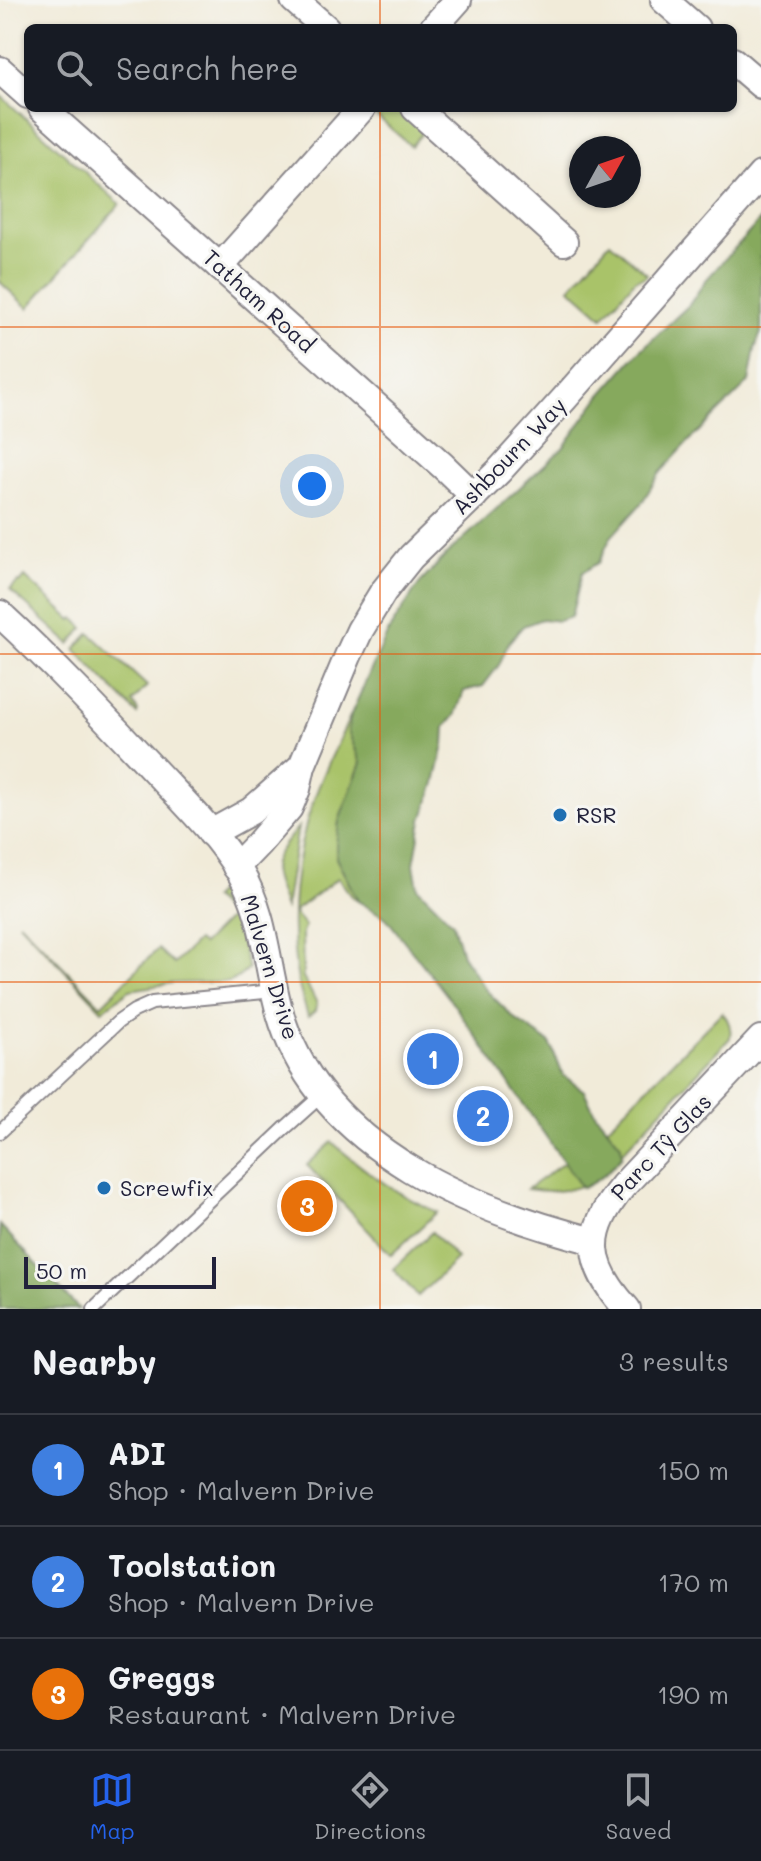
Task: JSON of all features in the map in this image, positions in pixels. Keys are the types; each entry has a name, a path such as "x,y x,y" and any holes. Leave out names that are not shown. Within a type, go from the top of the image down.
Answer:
{"street":[{"path":"294,0 321,24"},
{"path":"437,24 458,0"},
{"path":"664,0 691,24"},
{"path":"737,64 761,85"},
{"path":"0,70 24,91"},
{"name":"Tatham Road","path":"46,112 474,496"},
{"path":"220,267 358,112"},
{"path":"419,112 564,242"},
{"name":"Ashbourn Way","path":"236,867 289,808 302,766 354,643 376,601 411,557 499,471 606,353 761,175"},
{"name":"Malvern Drive","path":"0,614 75,686 211,833 236,867 261,920 274,991 291,1042 323,1094 363,1137 408,1168 446,1188 515,1217 594,1241"},
{"name":"Ashbourn Way","path":"211,833 268,799 302,766"},
{"name":"Parc Tŷ Glas","path":"594,1241 605,1208 623,1186 761,1039"},
{"path":"594,1241 598,1265 605,1280 627,1309"}],"lane":[{"path":"0,1132 105,1033 134,1011 152,1003 274,991"},
{"path":"94,1309 323,1094"}],"green space":[{"path":"0,95 120,204 28,308 0,282"},
{"path":"372,112 401,112 424,131 411,146"},
{"path":"761,219 761,332 749,382 660,473 641,504 611,537 599,562 582,573 571,617 558,621 542,619 523,626 509,642 499,665 483,686 464,691 455,716 445,727 435,783 422,820 414,864 418,888 453,923 462,955 486,990 515,1019 550,1043 563,1075 584,1091 595,1113 621,1145 622,1156 618,1161 582,1188 450,999 386,918 358,901 336,858 339,821 361,763 348,731 351,714 388,632 419,584 448,553 563,448 600,396 639,352 689,305 705,281"},
{"path":"610,242 647,274 635,280 603,317 570,288"},
{"path":"25,577 84,628 70,644 10,590"},
{"path":"90,633 147,686 132,702 137,714 75,649"},
{"path":"351,714 348,731 361,763 339,821 336,858 358,901 338,878 293,912 297,866 314,799"},
{"path":"298,827 285,908 273,872 274,865 280,850"},
{"path":"221,889 233,913 248,969 229,982 174,983 130,990 102,1010 19,922 101,1005 158,949 174,964 197,941 202,945 230,917 212,898"},
{"path":"293,912 305,926 302,933 303,978 317,1003 315,1011 308,1017 298,981"},
{"path":"722,1012 729,1024 730,1038 600,1176 565,1190 527,1189 572,1157 575,1160"},
{"path":"332,1142 382,1182 437,1212 391,1255 307,1165"},
{"path":"0,1225 79,1309 0,1309"},
{"path":"432,1232 457,1259 418,1296 393,1269"}],"place":[{"name":"RSR","path":"560,815"},
{"name":"ADI","path":"433,1059"},
{"name":"Toolstation","path":"483,1116"},
{"name":"Screwfix","path":"104,1188"},
{"name":"Greggs","path":"307,1206"}]}
